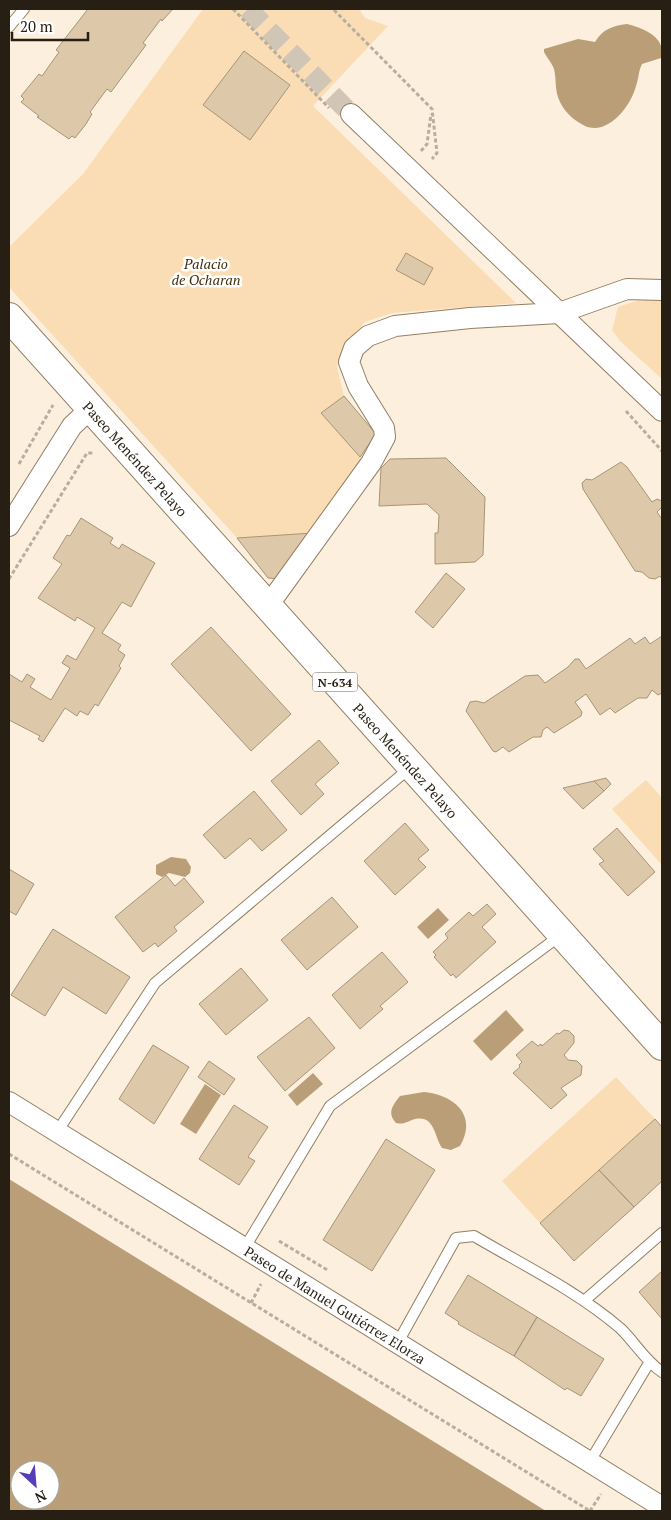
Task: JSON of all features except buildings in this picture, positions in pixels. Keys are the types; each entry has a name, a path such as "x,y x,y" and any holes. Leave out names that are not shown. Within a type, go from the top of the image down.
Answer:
{"highway":[{"name":"Paseo Menéndez Pelayo","path":"9,317 662,1046"}],"street":[{"path":"351,114 662,411"},
{"path":"267,607 371,463 385,436 384,428 358,386 349,362 354,348 368,336 395,326 470,318 559,313 627,289 662,290"},
{"path":"9,526 72,426 90,409"},
{"name":"Paseo de Manuel Gutiérrez Elorza","path":"9,1102 662,1507"}],"lane":[{"path":"9,27 24,9"},
{"path":"57,1132 155,983 411,766"},
{"path":"244,1249 330,1106 562,935"},
{"path":"584,1301 662,1233"},
{"path":"397,1344 456,1238 474,1236 584,1301 621,1329 649,1363 662,1372"},
{"path":"589,1463 649,1363"}],"path":[{"path":"14,472 53,407 53,401"},
{"path":"9,579 87,453 98,454"},
{"path":"9,1154 590,1511"}],"green space":[{"name":"Palacio de Ocharan","path":"203,9 359,9 365,18 388,26 313,106 516,303 392,313 365,322 343,346 337,367 344,396 376,434 287,575 280,579 268,578 237,538 9,287 9,247 83,174"},
{"path":"642,299 662,301 662,379 620,341 612,330 618,307"},
{"path":"646,780 662,798 662,865 612,809"},
{"path":"616,1077 655,1119 540,1223 502,1181"}],"shaded area":[{"path":"627,24 646,31 657,39 662,51 661,58 642,64 633,94 624,110 617,117 602,127 585,126 571,116 560,102 554,69 544,49 578,39 595,42 608,29"},
{"path":"171,857 186,859 191,867 190,873 185,877 169,873 162,877 156,874 156,865"},
{"path":"438,908 449,920 428,939 417,927"},
{"path":"506,1010 524,1030 491,1061 473,1041"},
{"path":"313,1073 323,1084 297,1106 288,1095"},
{"path":"205,1084 221,1095 196,1134 180,1124"},
{"path":"424,1092 445,1097 460,1108 466,1125 465,1135 460,1146 451,1150 442,1148 433,1127 427,1120 415,1119 404,1123 396,1123 393,1119 391,1113 400,1096"},
{"path":"9,1179 546,1511 9,1511"}],"tunnel":[{"path":"248,9 351,114"}]}
